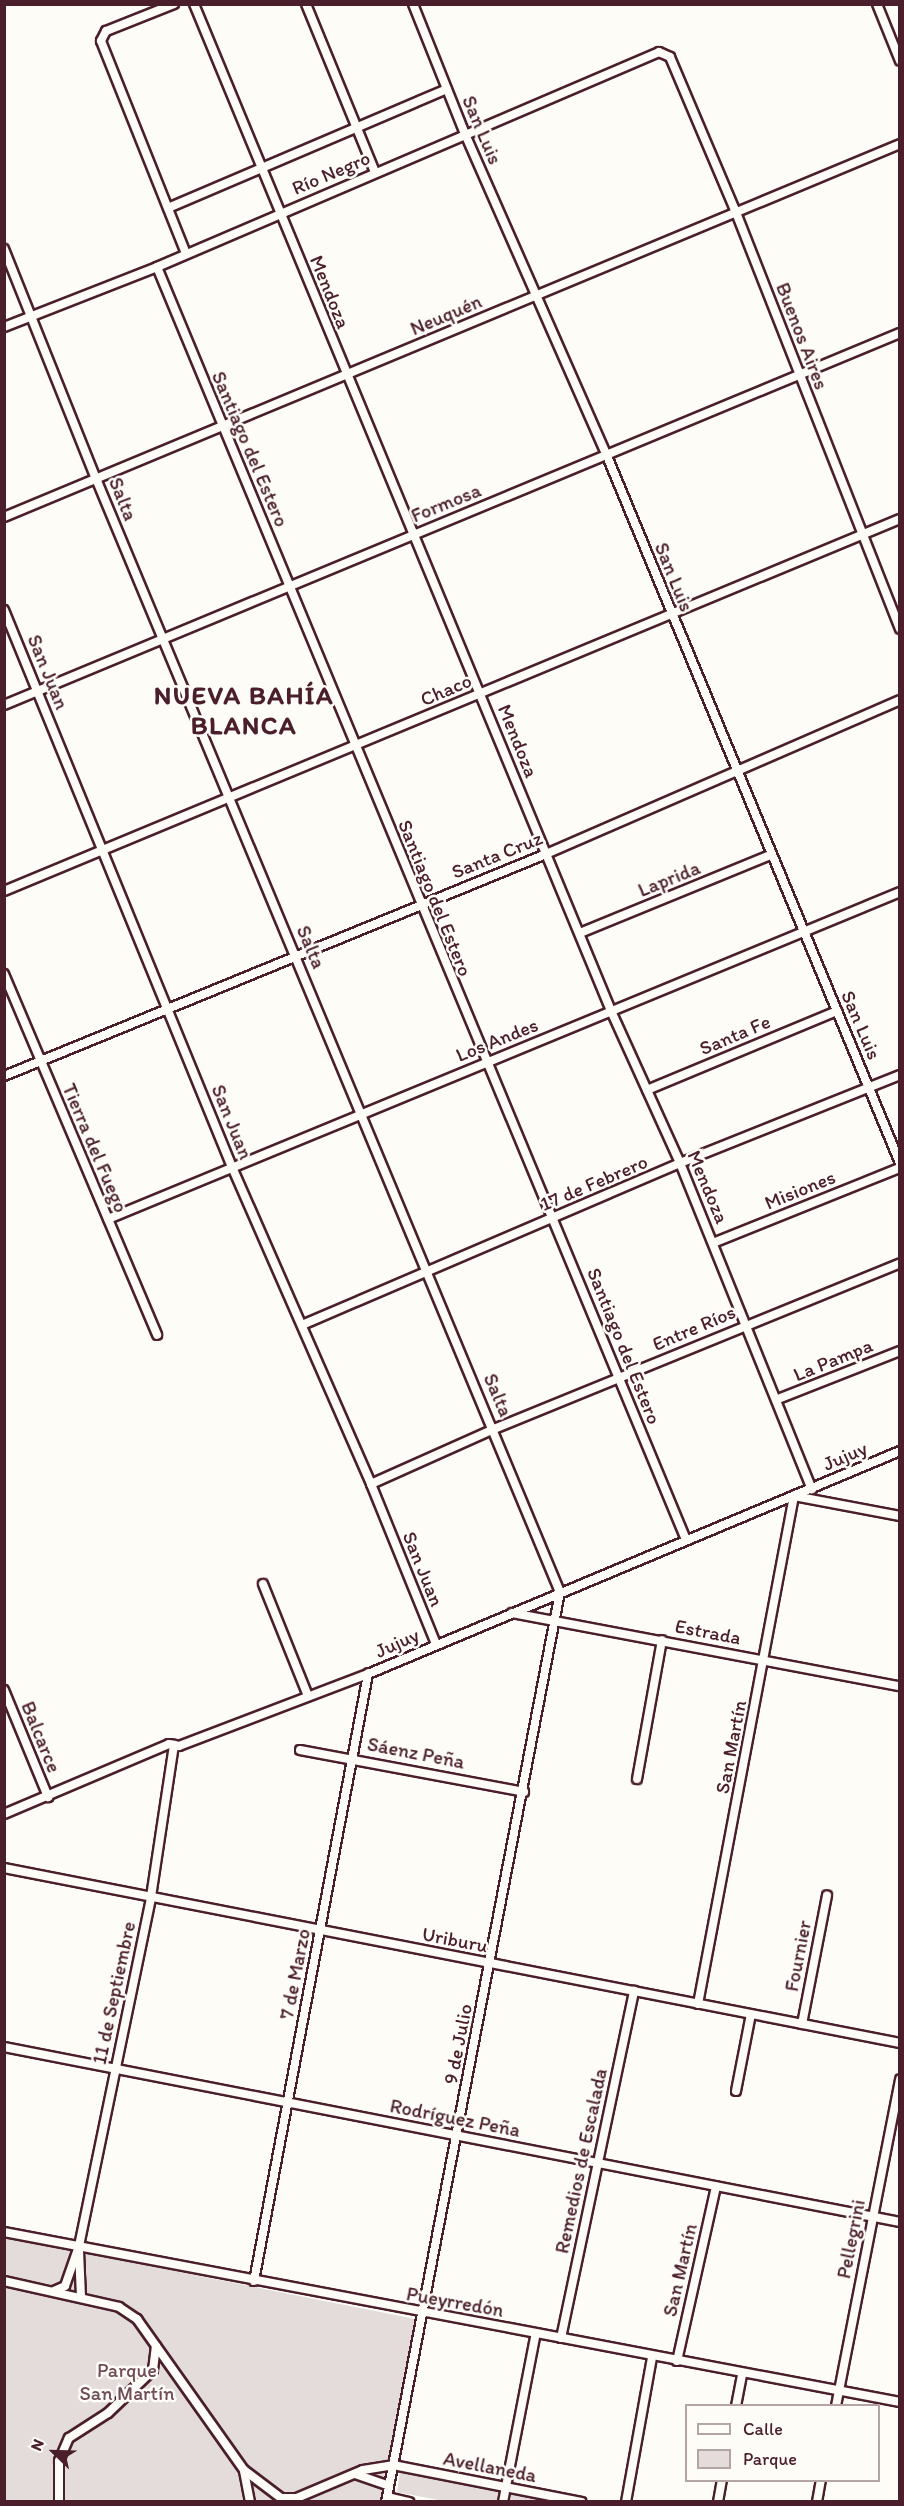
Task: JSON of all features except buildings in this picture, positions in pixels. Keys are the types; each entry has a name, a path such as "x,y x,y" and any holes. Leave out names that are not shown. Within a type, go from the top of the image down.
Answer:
{"street":[{"path":"174,4 106,31 101,41 186,255"},
{"name":"Mendoza","path":"194,4 612,1013 680,1164 778,1399 812,1488"},
{"path":"306,4 375,172"},
{"name":"San Luis","path":"413,4 465,134 607,456 736,773 900,1163"},
{"path":"877,4 900,61"},
{"name":"Río Negro","path":"4,327 186,255 280,212 649,54 659,52 670,57"},
{"name":"Buenos Aires","path":"670,57 735,210 900,629"},
{"path":"168,208 447,89"},
{"name":"Neuquén","path":"4,516 97,481 735,210 900,144"},
{"name":"Salta","path":"4,249 32,314 97,481 429,1272 560,1592"},
{"name":"Santiago del Estero","path":"157,267 485,1061 555,1217 618,1378 686,1540"},
{"name":"Formosa","path":"4,705 900,333"},
{"name":"Chaco","path":"4,891 900,519"},
{"name":"San Juan","path":"4,610 232,1167 371,1484 436,1644"},
{"name":"Santa Cruz","path":"4,1076 546,854 900,700"},
{"name":"Laprida","path":"580,933 770,855"},
{"name":"Los Andes","path":"108,1220 362,1115 485,1061 612,1013 900,892"},
{"name":"Tierra del Fuego","path":"4,974 157,1335"},
{"name":"Santa Fe","path":"647,1090 837,1011"},
{"name":"17 de Febrero","path":"302,1325 680,1164 900,1075"},
{"name":"Misiones","path":"713,1243 900,1168"},
{"name":"Entre Ríos","path":"371,1484 494,1429 746,1323 900,1263"},
{"name":"La Pampa","path":"778,1399 900,1351"},
{"name":"Jujuy","path":"4,1814 174,1745 368,1674 900,1451"},
{"path":"794,1496 900,1516"},
{"name":"San Martín","path":"698,2004 765,1660 794,1496"},
{"path":"263,1584 308,1696"},
{"name":"9 de Julio","path":"386,2499 524,1792 557,1619 560,1592"},
{"name":"Estrada","path":"509,1613 557,1619 900,1686"},
{"path":"637,1779 662,1640"},
{"name":"7 de Marzo","path":"254,2281 368,1674"},
{"name":"Balcarce","path":"4,1690 48,1797"},
{"name":"11 de Septiembre","path":"79,2246 151,1897 174,1745"},
{"name":"Sáenz Peña","path":"300,1750 352,1757 524,1792"},
{"name":"Uriburu","path":"4,1868 900,2043"},
{"name":"Fournier","path":"802,2024 827,1895"},
{"name":"Remedios de Escalada","path":"561,2338 634,1991"},
{"path":"736,2091 752,2014"},
{"name":"Rodríguez Peña","path":"4,2047 900,2222"},
{"name":"Pellegrini","path":"836,2404 900,2079"},
{"name":"San Martín","path":"677,2361 716,2186"},
{"name":"Pueyrredón","path":"4,2232 421,2313 536,2333 742,2375 900,2402"},
{"path":"54,2291 65,2286 79,2246"},
{"path":"79,2246 81,2297"},
{"path":"4,2281 119,2307 137,2319 244,2470 281,2498 292,2500 353,2474 393,2465"},
{"path":"503,2502 536,2333"},
{"path":"153,2370 155,2344"},
{"path":"626,2502 652,2357"},
{"path":"59,2502 59,2461 69,2438 108,2413 153,2370 172,2368"},
{"path":"736,2404 742,2375"},
{"name":"Avellaneda","path":"393,2465 581,2502"},
{"path":"244,2470 250,2502"},
{"path":"353,2474 389,2486"},
{"path":"718,2502 722,2482"},
{"path":"817,2502 821,2482"},
{"path":"386,2499 408,2502"}],"green space":[{"name":"Parque San Martín","path":"4,2237 415,2319 384,2501 5,2501"},
{"path":"400,2472 554,2501 444,2501 397,2492"}],"district":[{"name":"NUEVA BAHÍA BLANCA","path":"244,711"}]}
